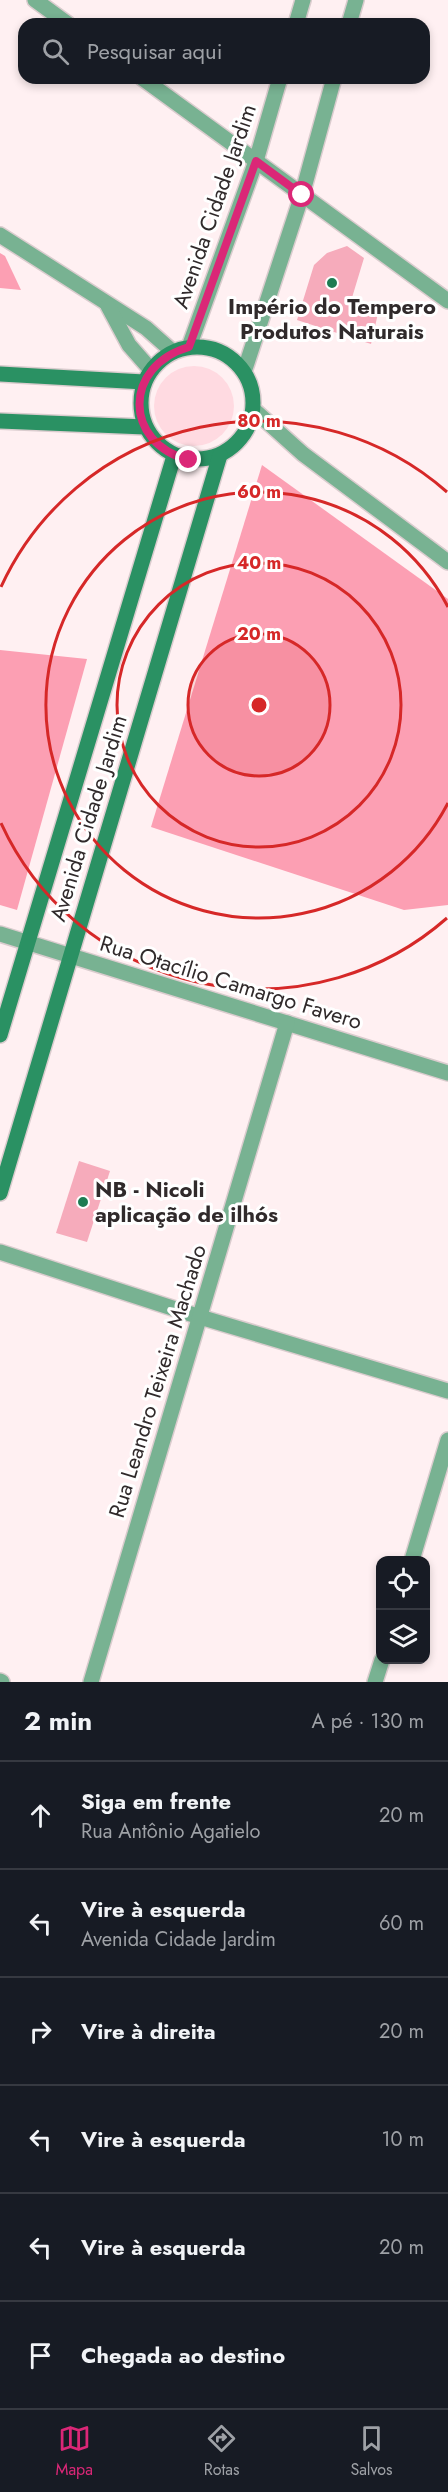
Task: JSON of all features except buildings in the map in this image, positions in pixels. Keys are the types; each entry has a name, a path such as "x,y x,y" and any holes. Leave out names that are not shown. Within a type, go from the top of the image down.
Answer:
{"street":[{"path":"35,0 60,18"},
{"path":"298,18 303,0"},
{"path":"351,18 356,0"},
{"path":"150,84 448,302"},
{"name":"Avenida Cidade Jardim","path":"189,347 256,161 278,84"},
{"path":"244,372 302,195 332,84"},
{"path":"0,235 146,328 173,352"},
{"path":"106,304 147,376"},
{"path":"189,347 206,348 222,353 244,372 253,396 253,409 250,423 243,436 233,447 220,455 189,460 174,456 152,438 145,427 140,405 147,376 173,352 189,347"},
{"path":"0,374 147,376"},
{"path":"253,409 303,454 448,562"},
{"path":"0,421 145,427"},
{"name":"Avenida Cidade Jardim","path":"0,1193 220,455"},
{"name":"Avenida Cidade Jardim","path":"0,1035 174,456"},
{"name":"Rua Otacílio Camargo Favero","path":"0,934 448,1073"},
{"name":"Rua Leandro Teixeira Machado","path":"92,1682 287,1023"},
{"path":"0,1252 200,1317 448,1391"},
{"path":"413,1556 448,1440"},
{"path":"375,1682 380,1664"}],"shaded area":[{"path":"0,253 5,256 21,290 0,288"},
{"path":"194,366 209,369 222,378 231,391 234,406 231,421 222,434 209,443 194,446 179,443 166,434 157,421 154,406 157,391 166,378 179,369"},
{"path":"262,465 448,599 448,905 404,910 151,827"},
{"path":"0,650 87,659 17,910 0,905"}],"place":[{"name":"Império do Tempero Produtos Naturais","path":"332,283"},
{"name":"NB - Nicoli aplicação de ilhós","path":"83,1202"}],"route":[{"path":"189,460 174,456 152,438 145,427 140,397 144,382 161,359 189,347 256,161 302,195"}]}
